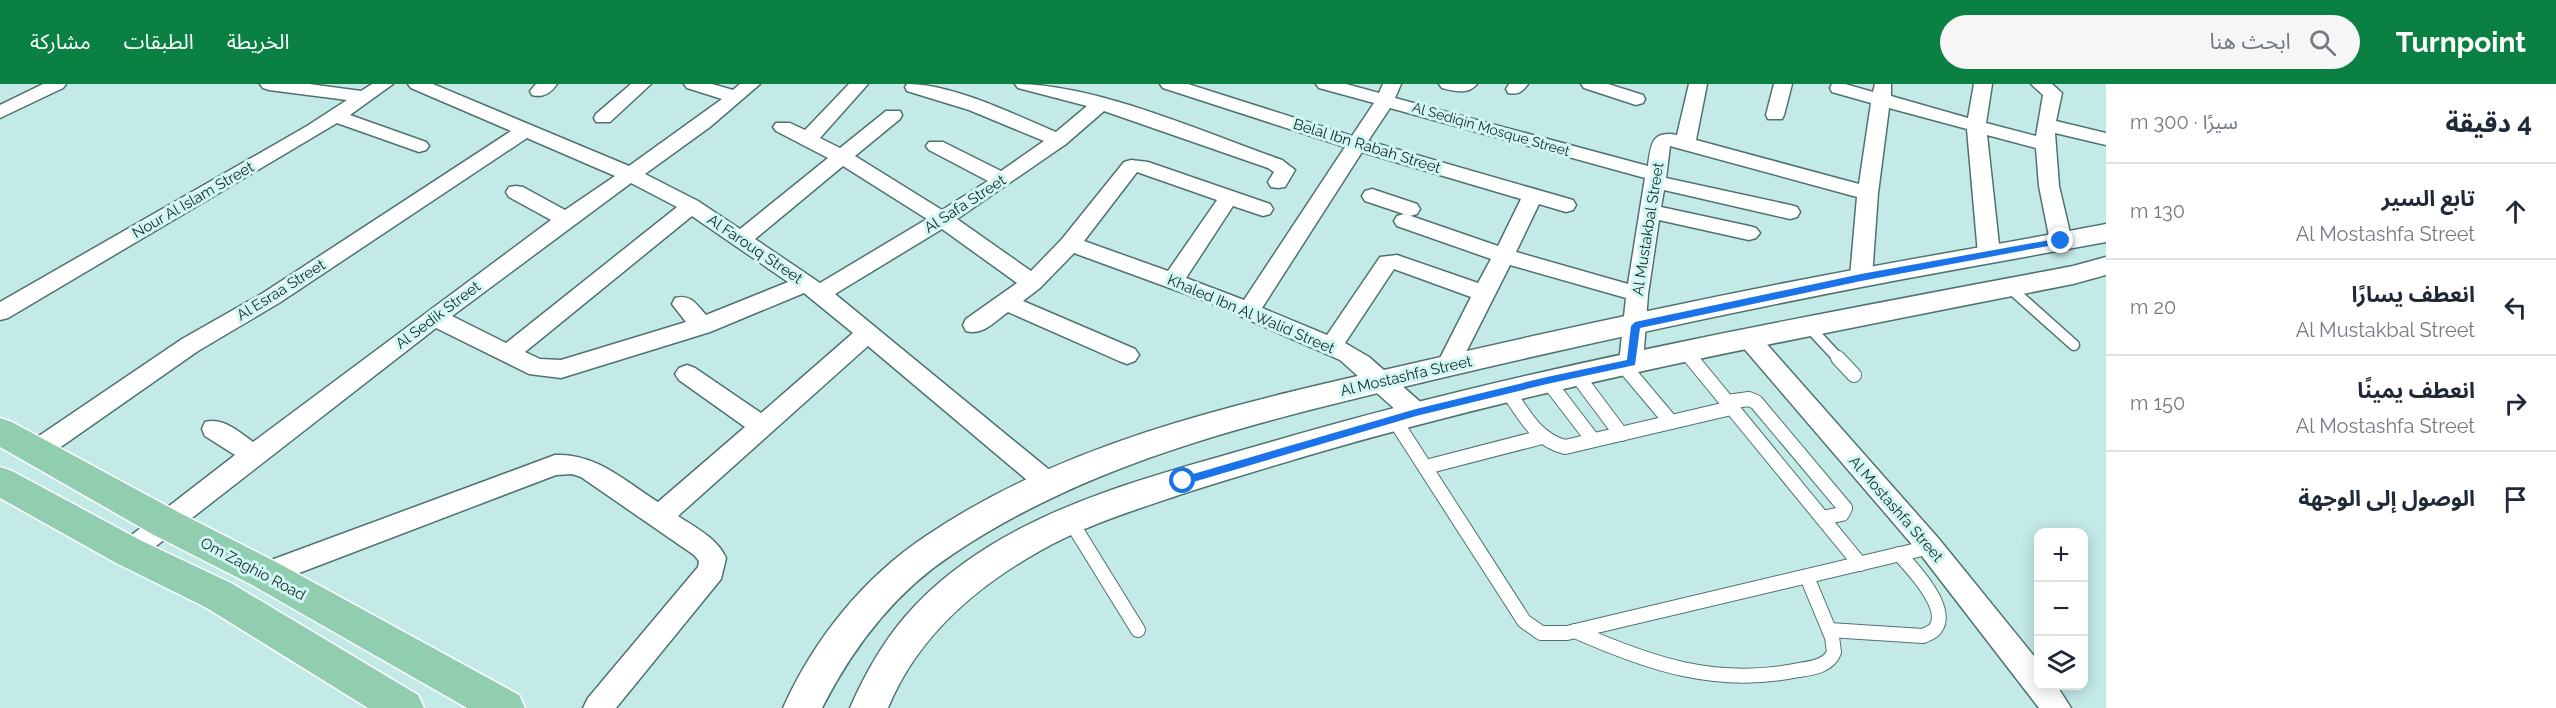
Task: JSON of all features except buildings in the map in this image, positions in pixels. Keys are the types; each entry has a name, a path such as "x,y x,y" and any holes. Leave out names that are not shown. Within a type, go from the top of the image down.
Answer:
{"main road":[{"name":"Om Zaghio Road","path":"0,431 165,523 265,574 505,708"},
{"path":"0,481 129,552 218,595 393,701 418,659"}],"street":[{"path":"0,112 57,84"},
{"path":"269,84 364,97"},
{"name":"Nour Al Islam Street","path":"0,312 334,116 384,84"},
{"name":"Al Farouq Street","path":"417,84 449,89 527,129 629,174 691,206 813,288 1050,484"},
{"path":"603,118 642,84"},
{"path":"693,84 743,91"},
{"path":"808,139 859,84"},
{"path":"1024,84 1054,87 1281,167 1285,170 1278,182"},
{"name":"Belal Ibn Rabah Street","path":"1169,84 1357,144 1566,205"},
{"name":"Al Sediqin Mosque Street","path":"1325,84 1389,92 1655,178 1790,212"},
{"path":"1448,84 1459,87 1468,84"},
{"path":"1590,84 1636,99"},
{"path":"1681,142 1686,140 1698,84"},
{"path":"1775,114 1783,84"},
{"path":"1983,84 1976,126 1989,254"},
{"path":"2040,84 2054,93 2048,110 2046,146 2048,188 2061,241"},
{"path":"914,87 976,106 1059,140"},
{"path":"1839,88 1882,92 1976,126 2046,146"},
{"name":"Al Sedik Street","path":"129,552 434,317 566,219 713,116 743,91"},
{"path":"1249,311 1389,92"},
{"path":"1861,278 1868,193 1882,92"},
{"name":"Al Safa Street","path":"507,354 537,368 561,369 702,326 813,288 943,219 1059,140 1102,103"},
{"path":"742,239 893,115"},
{"path":"334,116 419,146"},
{"path":"2047,124 2106,139"},
{"path":"783,127 843,156 943,219 1032,283"},
{"name":"Al Esraa Street","path":"36,451 190,345 271,298 527,129"},
{"name":"Al Mustakbal Street","path":"1627,364 1635,326 1636,294 1663,141 1681,142"},
{"path":"1681,142 1868,193"},
{"path":"936,146 1002,180"},
{"path":"974,325 1032,283 1070,244 1131,166 1141,165 1263,209"},
{"path":"516,192 566,219"},
{"path":"1448,366 1483,293 1505,256 1533,195"},
{"path":"1372,196 1505,256 1636,294"},
{"path":"1173,281 1229,197"},
{"path":"434,317 507,354 691,206"},
{"path":"1650,211 1749,233"},
{"name":"Al Mostashfa Street","path":"802,708 842,638 887,589 936,547 989,513 1050,484 1168,437 1234,417 1448,366 1861,278 2106,233"},
{"name":"Khaled Ibn Al Walid Street","path":"1070,244 1173,281 1331,347 1361,363 1380,382 1405,416"},
{"path":"1331,347 1388,262 1397,262 1483,293"},
{"path":"1941,262 1975,294"},
{"path":"868,708 891,660 914,629 942,602 998,558 1070,519 1183,481 1405,416 1507,390 2073,275 2106,266"},
{"path":"1006,302 1127,355"},
{"path":"683,304 702,326"},
{"path":"659,517 867,334"},
{"name":"Al Mostashfa Street","path":"1749,339 1930,547 2034,678"},
{"path":"687,374 762,426"},
{"path":"214,429 254,455"},
{"path":"265,574 555,465 573,464 590,470 702,547 713,558 711,572 598,708"},
{"name":"Al Mostashfa Street","path":"2043,690 2056,708"}],"lane":[{"path":"2009,288 2074,345"},
{"path":"1809,327 1854,375"},
{"path":"1686,352 1860,564"},
{"path":"1627,364 1671,422"},
{"path":"1562,377 1621,434"},
{"path":"1562,377 1593,440"},
{"path":"1507,390 1542,437 1552,444 1565,447 1671,422 1749,399 1756,402 1845,508 1844,513 1822,518"},
{"path":"1405,416 1426,467 1529,627 1545,636 1575,631 1930,547"},
{"path":"1426,467 1542,437"},
{"path":"1070,519 1138,630"},
{"path":"1829,630 1923,636 1937,629 1940,623 1934,599 1914,568 1899,554"},
{"path":"1575,631 1667,668 1708,676 1748,678 1785,675 1828,663 1833,656 1834,647 1829,630 1807,577"}],"route":[{"path":"1183,481 1416,412 1547,380 1631,363 1635,326 1861,278 2061,241"}]}
